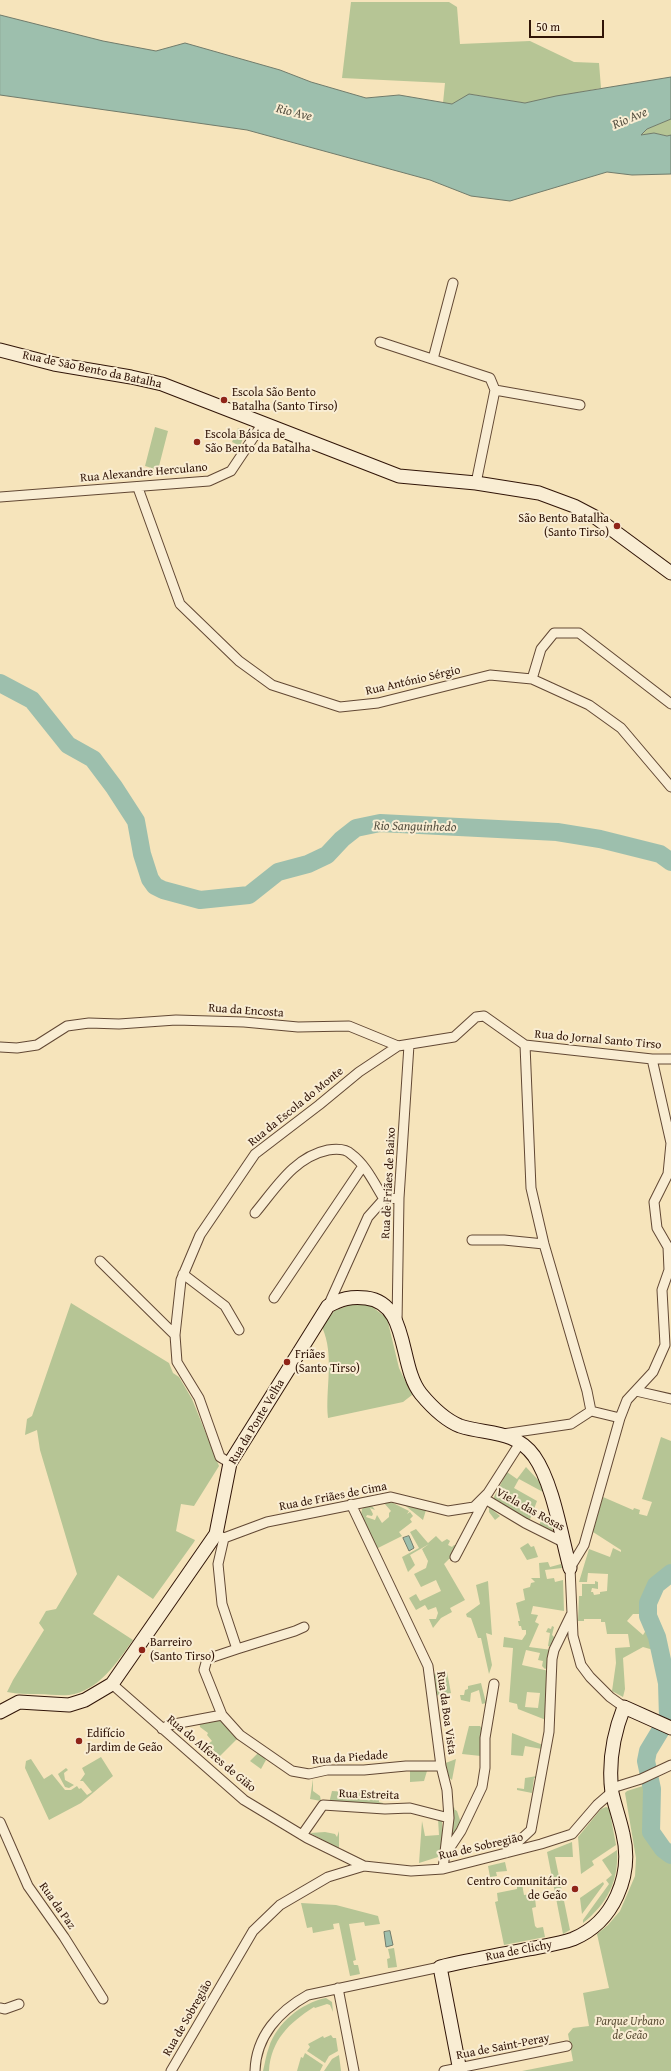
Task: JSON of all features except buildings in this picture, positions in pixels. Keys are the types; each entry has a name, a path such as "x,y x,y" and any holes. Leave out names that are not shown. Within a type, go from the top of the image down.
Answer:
{"street":[{"path":"433,359 454,283"},
{"path":"380,342 490,378 495,390 476,483"},
{"name":"Rua de São Bento da Batalha","path":"0,350 54,364 131,377 162,384 399,476 476,483 539,493 574,506 595,517 671,573"},
{"path":"495,390 580,405"},
{"name":"Rua Alexandre Herculano","path":"0,497 6,495 138,488 209,481 231,471 263,423"},
{"name":"Rua António Sérgio","path":"138,488 180,604 239,661 272,685 340,707 378,703 490,675 532,679 589,705 621,728 671,787"},
{"path":"532,679 541,649 554,633 579,632 671,704"},
{"name":"Rua da Encosta","path":"0,1047 18,1048 37,1045 67,1026 89,1023 119,1024 176,1020 244,1022 298,1027 349,1026 398,1046 454,1037 476,1017 484,1016"},
{"name":"Rua do Jornal Santo Tirso","path":"484,1016 524,1045 652,1059 671,1059"},
{"name":"Rua de Friães de Baixo","path":"398,1323 399,1198 409,1045"},
{"path":"524,1045 531,1188 544,1244 587,1391 591,1411"},
{"name":"Rua da Escola do Monte","path":"230,1463 220,1457 199,1398 177,1362 175,1335 181,1280 183,1274 200,1235 255,1154 359,1072 398,1046"},
{"path":"570,1568 584,1546 620,1418 627,1400 653,1372 665,1345 662,1290 669,1270 668,1247 657,1228 654,1202 668,1174 671,1143 652,1059"},
{"path":"256,1214 290,1171 300,1162 315,1153 334,1149 350,1152 363,1166 384,1198 399,1198"},
{"path":"274,1298 363,1166"},
{"name":"Rua da Ponte Velha","path":"112,1684 220,1536 230,1463 328,1306 368,1217 384,1198"},
{"path":"472,1240 504,1240 544,1244"},
{"path":"100,1261 175,1335"},
{"path":"183,1274 225,1306 239,1330"},
{"path":"328,1306 341,1299 358,1297 372,1298 387,1306 398,1323 409,1373 415,1387 442,1415 460,1426 503,1434 520,1443 533,1455 542,1470 570,1568 573,1636 581,1665 590,1677 610,1697 624,1707 671,1728"},
{"path":"636,1391 671,1399"},
{"path":"503,1434 571,1424 591,1411 620,1418"},
{"name":"Rua de Friães de Cima","path":"220,1536 267,1522 391,1497 448,1511 474,1506 487,1496 520,1443"},
{"path":"455,1557 487,1496"},
{"name":"Viela das Rosas","path":"487,1496 525,1523 563,1542"},
{"name":"Rua da Boa Vista","path":"351,1504 428,1666 441,1766 448,1790 449,1818 446,1854 443,1869"},
{"path":"220,1536 218,1564 222,1604 237,1648 304,1627"},
{"path":"505,1854 531,1830 549,1732 552,1659 554,1650 572,1614"},
{"name":"Rua da Piedade","path":"237,1648 207,1659 204,1670 222,1715 240,1735 292,1771 309,1774 327,1770 364,1770 406,1766 441,1766"},
{"path":"1,1710 19,1702 68,1705 85,1700 112,1684"},
{"name":"Rua do Alferes de Gião","path":"112,1684 244,1800 302,1835 364,1866"},
{"path":"446,1854 461,1831 482,1787 485,1768 485,1738 494,1684"},
{"name":"Rua de Clichy","path":"255,2071 258,2054 263,2039 280,2014 290,2005 308,1995 572,1939 593,1927 606,1914 621,1887 626,1863 624,1835 612,1790 610,1761 613,1742 624,1707"},
{"path":"162,1729 169,1725 222,1715"},
{"path":"612,1790 640,1779 671,1764"},
{"name":"Rua de Sobregião","path":"171,2071 253,1931 280,1905 328,1877 364,1866 411,1871 443,1869 505,1854 572,1834 596,1805 612,1790"},
{"name":"Rua Estreita","path":"302,1835 323,1805 386,1809 410,1808 449,1818"},
{"name":"Rua da Paz","path":"0,1822 28,1886 64,1937 103,1999"},
{"path":"440,1967 460,2069"},
{"path":"338,1988 354,2071"},
{"path":"0,2008 5,2009 19,2004"},
{"name":"Rua de Saint-Peray","path":"444,2071 460,2069 567,2046"}],"green space":[{"path":"351,2 449,2 457,7 460,44 530,41 574,62 599,63 601,88 525,103 470,94 452,104 443,103 445,83 342,78"},
{"path":"671,119 671,135 667,136 654,133 641,136 647,129"},
{"path":"155,427 168,431 158,470 145,466"},
{"path":"238,428 246,431 240,446 232,442"},
{"path":"71,1303 169,1363 173,1373 179,1377 192,1399 219,1466 194,1506 181,1504 176,1531 195,1540 153,1599 118,1575 93,1614 133,1640 114,1666 98,1682 89,1688 69,1695 11,1693 7,1692 13,1680 44,1630 39,1623 46,1611 56,1609 77,1574 40,1450 37,1430 25,1435 27,1419 32,1416"},
{"path":"355,1303 371,1306 387,1318 399,1368 412,1395 403,1402 328,1418 329,1361 326,1338 322,1327 334,1311"},
{"path":"661,1437 671,1441 671,1570 659,1579 651,1588 646,1599 643,1614 633,1614 627,1621 643,1635 648,1627 652,1633 657,1651 643,1647 623,1658 625,1689 623,1697 612,1691 616,1663 615,1648 630,1647 628,1634 607,1634 605,1622 601,1622 601,1619 584,1619 584,1621 578,1621 579,1596 582,1596 582,1584 595,1584 595,1581 598,1582 598,1589 592,1588 591,1592 593,1592 594,1595 600,1594 600,1592 607,1591 608,1574 588,1573 587,1582 579,1582 589,1549 610,1557 613,1548 621,1552 621,1550 593,1532 603,1497 633,1510 634,1508 640,1510 639,1514 647,1516 652,1502 642,1499"},
{"path":"526,1467 539,1481 543,1492 519,1479 514,1488 537,1501 529,1522 494,1500 494,1497 507,1472 517,1479"},
{"path":"391,1502 409,1511 407,1514 410,1512 413,1516 410,1519 412,1522 399,1532 402,1536 376,1549 361,1515 362,1509 370,1503 375,1510 370,1508 373,1514 372,1516 367,1515 366,1517 375,1520 377,1515 382,1523 389,1517 389,1513 391,1511 384,1503"},
{"path":"402,1503 426,1510 423,1520"},
{"path":"489,1507 500,1516 495,1520 489,1512"},
{"path":"547,1514 553,1533 538,1527 544,1515"},
{"path":"416,1529 428,1543 436,1536 442,1542 447,1539 450,1541 448,1545 452,1547 454,1545 460,1546 454,1559 449,1559 444,1564 465,1600 450,1608 452,1612 441,1618 433,1628 429,1619 436,1619 438,1613 436,1607 428,1610 425,1605 416,1610 409,1598 416,1594 420,1601 441,1591 436,1580 421,1587 414,1574 426,1568 428,1561 422,1549 429,1544 410,1555 415,1565 408,1572 402,1557 419,1548 410,1532"},
{"path":"528,1543 531,1547 534,1546 538,1557 527,1560 520,1548"},
{"path":"548,1562 550,1567 561,1564 562,1568 545,1570 547,1579 554,1578 555,1582 563,1580 564,1611 533,1606 531,1614 538,1615 535,1622 539,1624 529,1647 552,1650 550,1666 545,1669 542,1666 543,1661 538,1660 540,1653 526,1650 522,1665 549,1671 546,1720 518,1709 517,1704 509,1702 513,1648 503,1647 504,1637 522,1640 526,1634 526,1630 522,1630 521,1626 519,1626 518,1621 520,1621 516,1603 525,1600 523,1589 530,1587 531,1583 535,1582 531,1578 540,1578 539,1563","holes":["527,1692 540,1693 538,1708 525,1707"]},
{"path":"488,1581 492,1635 486,1633 492,1665 489,1674 481,1638 478,1638 471,1618 467,1617 466,1614 480,1604 476,1585"},
{"path":"552,1626 554,1627 552,1635 555,1638 552,1647 548,1646 550,1633 546,1632 548,1628 551,1629"},
{"path":"447,1672 451,1693 434,1696 432,1674"},
{"path":"481,1683 486,1703 482,1704 479,1690 471,1693 470,1702 461,1700 460,1695 464,1695 465,1690 468,1689 468,1686"},
{"path":"214,1719 219,1720 234,1736 238,1738 219,1757 208,1744 212,1741 207,1735 208,1733 200,1727 199,1721"},
{"path":"469,1726 480,1726 482,1729 481,1756 462,1754"},
{"path":"512,1733 543,1745 542,1749 525,1746 523,1756 511,1755"},
{"path":"259,1752 266,1756 266,1760 261,1769 250,1761"},
{"path":"101,1757 113,1776 81,1803 49,1820 25,1768 26,1761 31,1759 44,1779 52,1774 65,1790 71,1790 77,1786 87,1795 92,1792 83,1781 80,1781 85,1774 82,1768"},
{"path":"456,1759 452,1780 446,1775 443,1764"},
{"path":"66,1768 68,1770 64,1773 65,1780 74,1785 69,1788 65,1787 58,1774"},
{"path":"424,1769 427,1771 424,1781 410,1782 410,1771"},
{"path":"537,1776 537,1778 534,1778 532,1793 517,1790 517,1788 524,1789 525,1778"},
{"path":"313,1779 313,1791 320,1796 321,1801 310,1799"},
{"name":"Parque Urbano de Geão","path":"646,1785 645,1818 649,1836 661,1852 671,1860 671,2071 522,2071 573,2061 568,2034 573,2028 589,2026 583,1993 609,1988 597,1934 608,1925 620,1911 635,1876 636,1858 625,1793"},
{"path":"332,1791 379,1794 379,1802 383,1803 382,1807 329,1803"},
{"path":"452,1807 457,1811 461,1823 452,1839 450,1809"},
{"path":"606,1807 609,1808 616,1845 592,1861 594,1865 581,1874 578,1837 601,1809"},
{"path":"438,1819 442,1819 443,1839 440,1853 438,1857 419,1863 422,1821 425,1836 439,1835"},
{"path":"339,1831 339,1849 310,1833 325,1832 335,1834 337,1837"},
{"path":"572,1842 573,1857 555,1857 570,1930 563,1934 547,1852"},
{"path":"617,1850 616,1872 610,1891 599,1908 583,1923 583,1920 609,1884 606,1880 612,1875 602,1860"},
{"path":"505,1862 507,1871 496,1872 497,1876 490,1877 488,1866"},
{"path":"603,1882 604,1884 582,1914 580,1898"},
{"path":"522,1884 524,1895 545,1892 546,1895 535,1898 536,1907 532,1908 535,1926 537,1928 543,1927 545,1937 504,1945 495,1902 498,1901 497,1893 517,1889 517,1885"},
{"path":"301,1903 336,1905 378,1916 380,1924 365,1926 364,1922 349,1924 356,1960 353,1961 354,1965 358,1965 360,1974 350,1976 339,1923 333,1924 334,1929 313,1933 312,1927 307,1928"},
{"path":"394,1948 397,1967 388,1968 387,1959 390,1958 388,1949"},
{"path":"326,1998 332,2002 333,2012 330,2005 327,2004 314,2007 297,2019 283,2033 273,2050 269,2071 263,2071 268,2050 273,2038 284,2022 299,2009 308,2004"},
{"path":"331,2035 333,2038 336,2038 338,2051 329,2056 325,2063 307,2051 310,2047 308,2044 323,2036 324,2038"},
{"path":"305,2053 323,2065 320,2071 297,2071 301,2057 303,2058"},
{"path":"339,2055 341,2071 324,2071 332,2059"}],"water":[{"name":"Rio Ave","path":"0,15 103,41 156,51 185,43 280,70 311,82 366,98 399,95 452,104 469,94 525,103 556,96 671,77 671,119 647,129 641,135 654,133 667,136 671,135 671,174 632,175 607,172 510,201 471,196 430,180 247,130 0,95"},
{"path":"409,1536 414,1548 409,1551 403,1538"},
{"path":"390,1931 393,1945 386,1947 384,1932"}],"waterway":[{"name":"Rio Sanguinhedo","path":"0,683 32,700 68,745 93,759 114,787 136,821 142,854 150,879 155,886 163,890 200,900 249,895 278,872 308,864 327,855 342,839 356,828 380,823 557,832 600,839 660,854 671,862"},
{"name":"Rio Sanguinhedo","path":"671,1573 656,1585 648,1603 648,1616 657,1637 667,1683 668,1718 648,1751 646,1761 652,1789 651,1832 663,1849 671,1855"}],"place":[{"name":"Escola São Bento Batalha (Santo Tirso)","path":"224,400"},
{"name":"Escola Básica de São Bento da Batalha","path":"197,442"},
{"name":"São Bento Batalha (Santo Tirso)","path":"617,526"},
{"name":"Friães (Santo Tirso)","path":"287,1362"},
{"name":"Barreiro (Santo Tirso)","path":"142,1650"},
{"name":"Edifício Jardim de Geão","path":"79,1741"},
{"name":"Centro Comunitário de Geão","path":"575,1889"}]}
